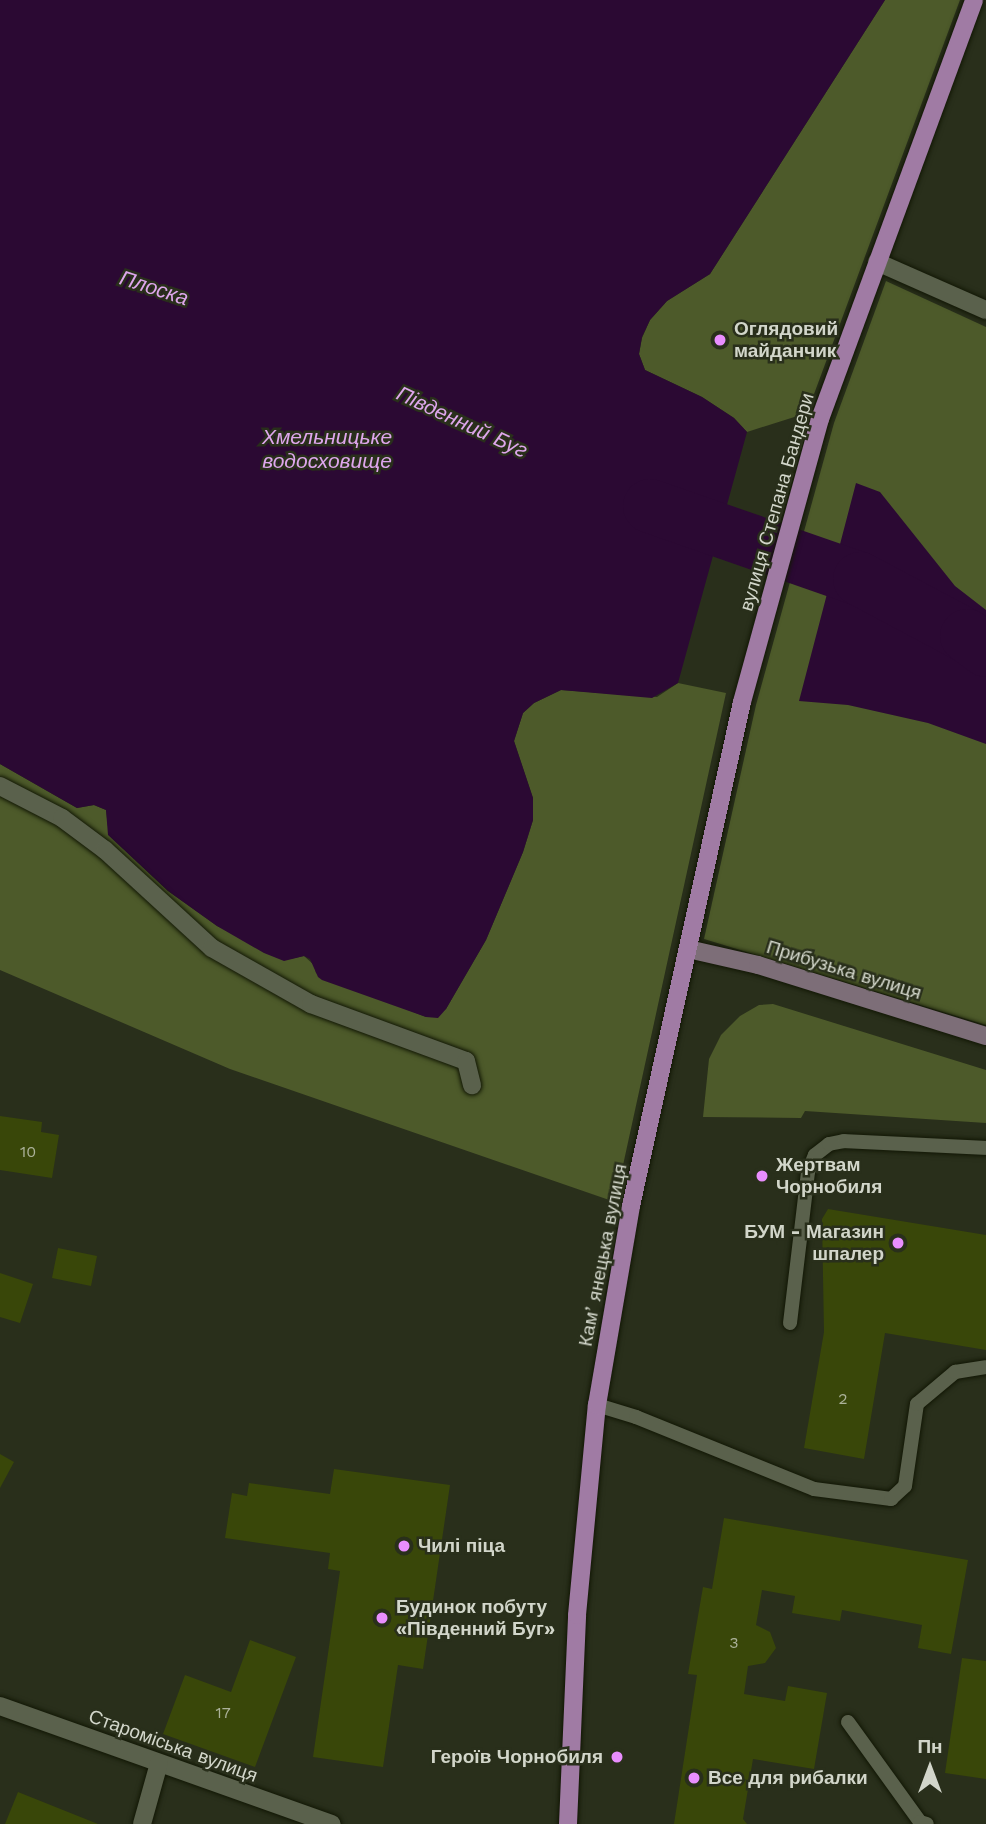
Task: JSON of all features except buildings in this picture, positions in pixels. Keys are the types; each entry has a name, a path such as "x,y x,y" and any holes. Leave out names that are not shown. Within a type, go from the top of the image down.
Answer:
{"main road":[{"name":"вулиця Степана Бандери","path":"742,702 820,419 974,0"},
{"name":"Камʼянецька вулиця","path":"568,1824 577,1615 597,1405 631,1206 742,702"}],"street":[{"path":"877,262 986,310"},
{"path":"0,786 62,818 105,850 212,948 311,1004 466,1061 472,1085"},
{"name":"Прибузька вулиця","path":"688,949 758,965 986,1036"},
{"name":"Староміська вулиця","path":"0,1706 332,1824"},
{"path":"142,1824 159,1763"}],"lane":[{"path":"790,1323 808,1172 815,1155 829,1144 844,1141 986,1148"},
{"path":"597,1405 636,1417 814,1489 891,1499 905,1486 917,1404 955,1372 986,1367"},
{"path":"848,1722 920,1822 927,1824"}],"green space":[{"path":"885,0 960,0 807,413 747,432 734,418 702,397 645,370 639,354 642,338 650,320 667,301 710,274"},
{"path":"886,281 986,327 986,1025 704,939 756,705 834,423"},
{"path":"678,683 726,693 615,1202 230,1069 0,970 0,764 77,808 94,805 106,810 109,835 168,891 217,926 290,959 304,956 314,965 316,973 426,1017 446,1009 486,940 523,852 533,820 533,798 514,741 523,713 534,703 561,690 657,697"},
{"path":"773,1004 986,1070 986,1123 805,1111 801,1118 703,1117 709,1059 721,1035 740,1016 759,1005"}],"water":[{"name":"Хмельницьке водосховище","path":"0,0 885,0 710,274 667,301 650,320 642,337 639,354 645,370 702,397 734,418 747,432 678,683 652,698 561,690 534,703 523,713 514,741 533,798 533,820 523,852 486,940 438,1018 426,1017 322,980 310,959 304,956 284,961 264,953 217,926 168,891 108,835 106,810 94,805 77,808 0,764"},
{"path":"856,483 880,492 955,586 986,610 986,744 928,723 848,705 799,701"}],"waterway":[{"name":"Південний Буг","path":"650,506 860,579 967,636 986,650"}],"place":[{"name":"Оглядовий майданчик","path":"720,340"},
{"name":"Жертвам Чорнобиля","path":"762,1176"},
{"name":"БУМ - Магазин шпалер","path":"898,1243"},
{"name":"Чилі піца","path":"404,1546"},
{"name":"Будинок побуту «Південний Буг»","path":"382,1618"},
{"name":"Героїв Чорнобиля","path":"617,1757"},
{"name":"Все для рибалки","path":"694,1778"}],"water label":[{"name":"Плоска","path":"154,288"}]}
